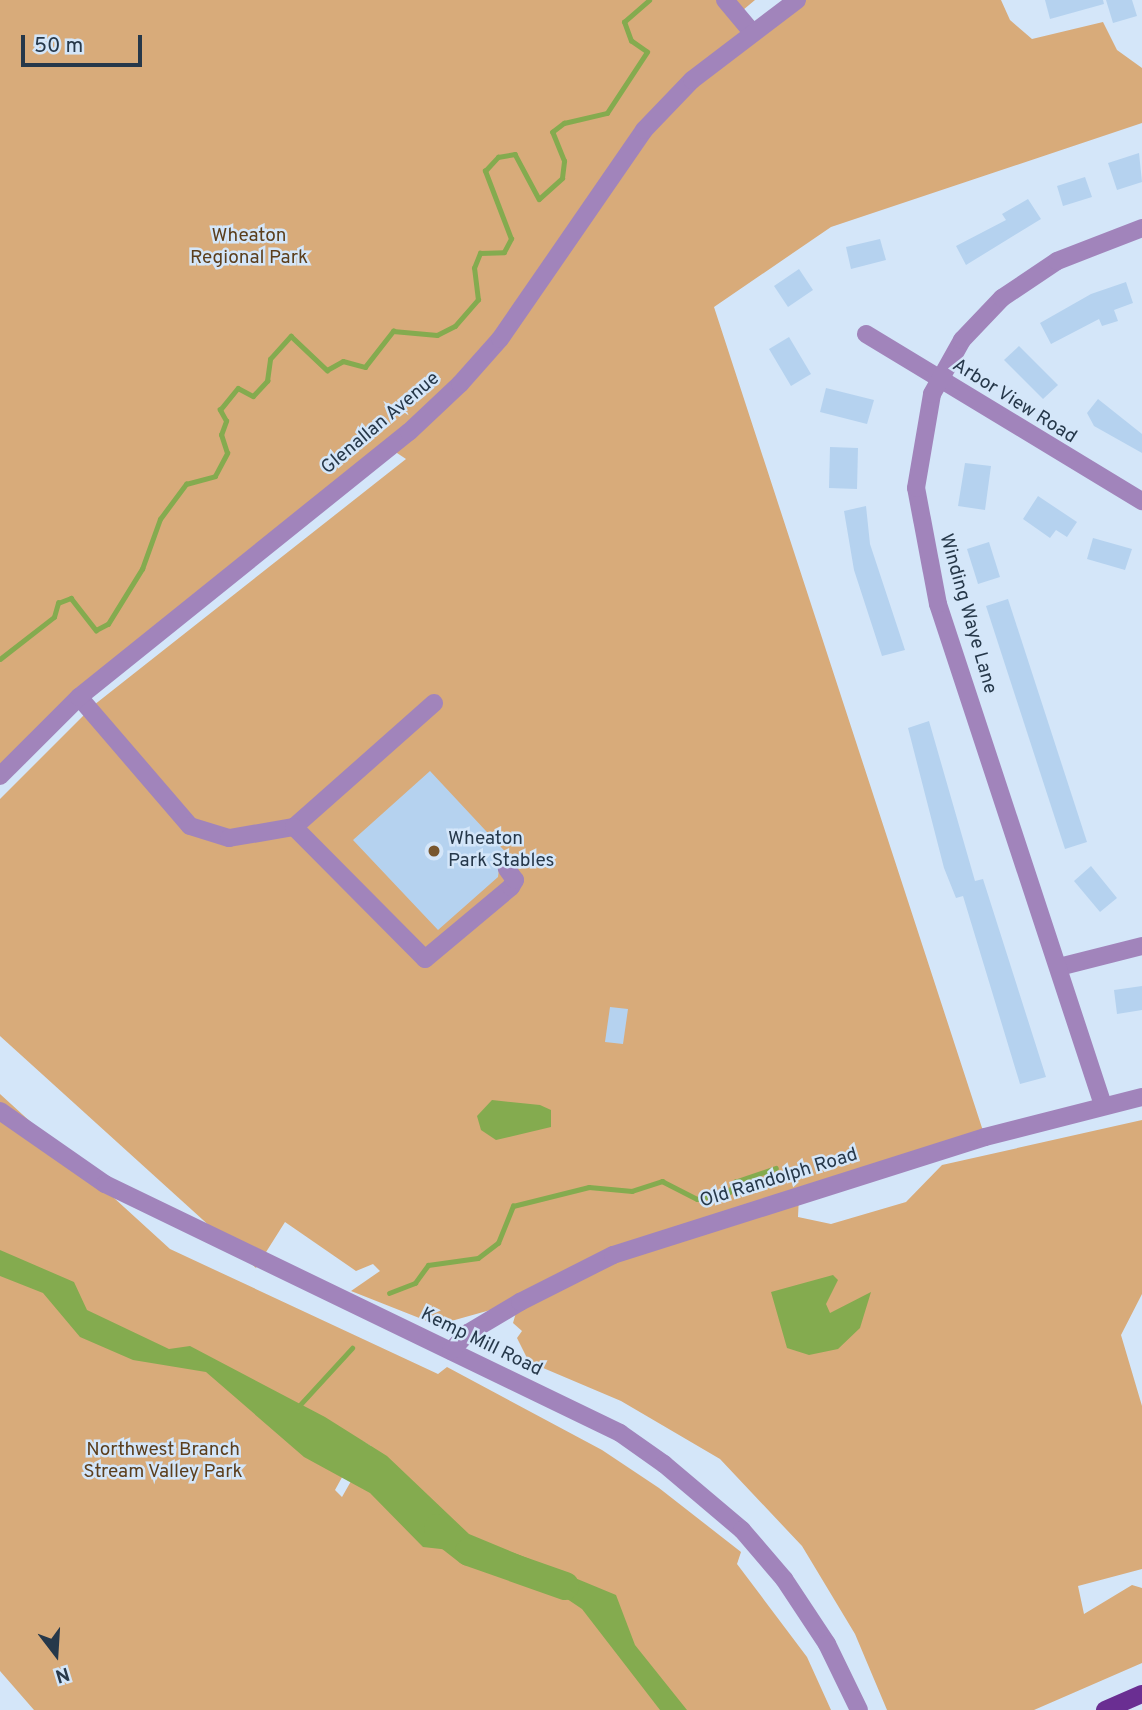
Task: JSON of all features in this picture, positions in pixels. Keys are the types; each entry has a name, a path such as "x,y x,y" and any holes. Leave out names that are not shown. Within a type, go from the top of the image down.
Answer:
{"main road":[{"path":"1105,1710 1142,1694"}],"street":[{"path":"725,0 751,30"},
{"name":"Glenallan Avenue","path":"0,776 79,697 409,432 460,384 500,339 644,130 751,30 797,0"},
{"name":"Winding Waye Lane","path":"1103,1105 921,539 918,452 939,380 962,340 1002,298 1057,261 1142,228"},
{"name":"Arbor View Road","path":"866,334 1142,501"},
{"path":"79,697 190,826 229,838 294,827 434,703"},
{"path":"294,827 425,960 512,887 515,880 507,869"},
{"path":"1059,968 1142,946"},
{"name":"Old Randolph Road","path":"451,1351 479,1326 613,1255 1103,1105 1142,1097"},
{"name":"Kemp Mill Road","path":"0,1111 105,1184 620,1433 698,1490 784,1579 827,1644 859,1710"}],"green space":[{"name":"Wheaton Regional Park","path":"0,0 755,0 731,20 751,30 797,0 1001,0 1010,20 1032,39 1103,22 1117,50 1142,68 1142,123 831,227 714,307 985,1137 799,1196 798,1217 831,1224 906,1202 942,1165 1142,1120 1142,1294 1121,1335 1142,1406 1142,1569 1078,1586 1084,1614 1132,1585 1142,1588 1142,1663 1034,1710 887,1710 855,1634 802,1546 720,1459 621,1401 529,1362 517,1338 522,1331 513,1323 519,1302 437,1325 351,1291 380,1271 373,1264 356,1271 285,1222 256,1268 0,1036 0,799 94,705 406,459 394,451 84,694 0,777"},
{"name":"Northwest Branch Stream Valley Park","path":"0,1094 170,1249 438,1374 447,1367 602,1450 659,1488 741,1552 737,1564 807,1657 831,1710 34,1710 0,1671","holes":["362,1441 371,1446 342,1497 335,1490"]}],"shaded area":[{"path":"492,1100 540,1105 551,1110 551,1127 496,1140 481,1130 477,1116"},
{"path":"0,1250 74,1282 87,1310 169,1349 190,1346 325,1417 387,1456 469,1534 616,1595 635,1645 687,1710 660,1710 582,1609 503,1556 423,1547 370,1493 304,1457 206,1372 133,1360 80,1337 43,1293 0,1276"},
{"path":"833,1275 838,1280 826,1304 830,1313 871,1292 860,1328 838,1349 809,1355 787,1348 771,1292"}],"building":[{"path":"1045,0 1103,0 1104,4 1050,19"},
{"path":"1106,0 1132,0 1137,16 1113,23"},
{"path":"1139,153 1142,182 1117,190 1108,163"},
{"path":"1085,177 1092,197 1063,206 1057,186"},
{"path":"1028,199 1041,219 966,265 956,246 1006,220 1002,214"},
{"path":"880,239 886,260 851,269 846,247"},
{"path":"799,269 813,290 788,307 774,286"},
{"path":"1126,282 1133,303 1114,310 1118,321 1102,326 1099,319 1051,344 1040,323 1091,294"},
{"path":"789,337 811,374 791,386 769,349"},
{"path":"1019,346 1058,385 1043,399 1004,360"},
{"path":"826,388 874,400 867,424 820,412"},
{"path":"1098,399 1142,434 1142,453 1094,426 1087,413"},
{"path":"830,447 858,448 857,489 829,488"},
{"path":"965,463 991,466 985,510 958,506"},
{"path":"1038,496 1077,522 1067,537 1056,530 1050,538 1023,519"},
{"path":"866,506 870,544 905,650 882,656 854,570 844,511"},
{"path":"1093,538 1132,549 1125,570 1087,559"},
{"path":"989,542 1000,577 978,584 967,549"},
{"path":"1008,599 1087,842 1065,849 986,606"},
{"path":"929,721 975,881 983,879 1046,1077 1020,1084 963,896 956,898 944,868 908,728"},
{"name":"Wheaton Park Stables","path":"430,771 512,859 500,860 498,877 438,930 353,840"},
{"path":"1091,866 1117,898 1100,912 1074,881"},
{"path":"1142,986 1142,1010 1117,1014 1114,990"},
{"path":"610,1007 628,1009 623,1044 605,1042"}],"waterway":[{"path":"0,659 54,617 58,603 71,598 96,630 108,624 142,569 160,519 186,484 215,476 227,453 221,435 226,421 220,410 238,388 253,396 267,381 270,359 291,336 327,370 343,361 365,367 393,331 437,335 455,326 478,300 474,268 480,253 504,252 511,239 485,171 498,157 515,154 539,199 562,178 564,161 552,132 564,123 607,113 647,52 631,41 624,22 649,0"},
{"path":"389,1293 415,1283 428,1265 478,1258 498,1243 513,1206 589,1187 632,1191 662,1181 697,1199 729,1192 735,1182 776,1168"},
{"path":"298,1407 352,1348"},
{"path":"438,1528 469,1552 565,1586"}],"place":[{"name":"Wheaton Park Stables","path":"434,851"}]}
